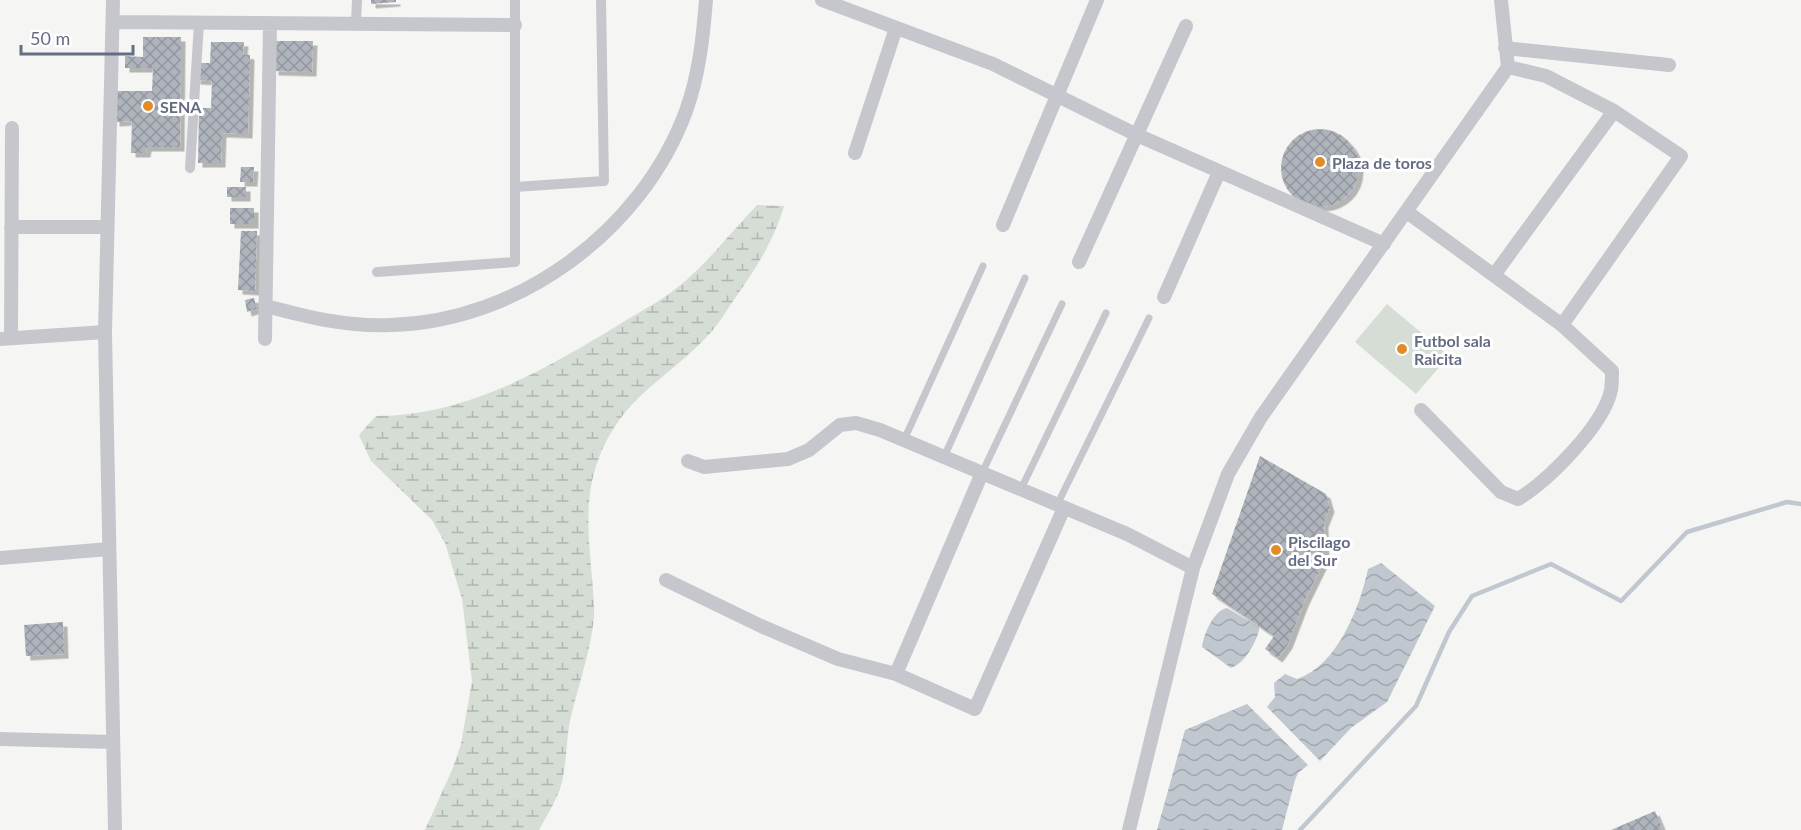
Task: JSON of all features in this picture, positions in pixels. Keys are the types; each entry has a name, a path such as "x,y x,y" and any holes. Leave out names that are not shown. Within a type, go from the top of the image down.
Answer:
{"street":[{"path":"113,0 105,332 115,830"},
{"path":"356,24 357,0"},
{"path":"378,272 515,262 515,0"},
{"path":"515,187 604,181 601,0"},
{"path":"266,306 327,322 391,326 455,316 505,299 570,263 618,220 657,169 686,112 702,50 705,0"},
{"path":"822,0 993,64 1137,135 1384,244"},
{"path":"1003,225 1097,0"},
{"path":"1129,830 1193,568 1228,474 1261,417 1508,67 1501,0"},
{"path":"113,22 514,25"},
{"path":"190,168 199,23"},
{"path":"265,339 270,23"},
{"path":"1079,262 1186,26"},
{"path":"855,153 896,28"},
{"path":"1505,48 1669,65"},
{"path":"1508,67 1546,76 1614,111 1681,156 1562,325"},
{"path":"1494,275 1614,111"},
{"path":"12,128 11,227 5,338 105,332"},
{"path":"1164,297 1219,172"},
{"path":"1407,212 1562,325 1612,371 1611,391 1594,426 1535,489 1518,499 1501,492 1421,410"},
{"path":"11,227 106,227"},
{"path":"688,461 704,467 788,459 809,450 840,425 856,423 904,440 1127,534 1193,568"},
{"path":"896,674 982,473"},
{"path":"666,580 761,626 838,659 896,674 975,709 1060,506"},
{"path":"0,558 109,549"},
{"path":"0,740 113,742"}],"lane":[{"path":"904,440 983,266"},
{"path":"944,457 1025,278"},
{"path":"982,473 1062,304"},
{"path":"1021,489 1106,313"},
{"path":"1060,506 1149,318"}],"green space":[{"path":"757,205 784,206 769,244 756,267 712,331 621,417 599,458 593,476 589,513 594,621 569,726 562,782 553,805 539,830 425,830 461,744 472,681 462,599 445,543 432,520 371,461 359,435 376,416 409,414 473,399 534,373 592,341 657,302 689,278"},
{"name":"Futbol sala Raicita","path":"1387,304 1449,356 1416,394 1355,342"}],"water":[{"path":"1381,563 1435,606 1387,702 1351,728 1320,761 1267,707 1275,697 1274,683 1285,674 1297,679 1324,662 1335,649 1353,617 1368,569"},
{"path":"1227,608 1259,627 1249,652 1236,666 1231,668 1202,647 1213,618"},
{"path":"1247,704 1308,765 1298,773 1295,780 1282,830 1157,830 1185,730"}],"building":[{"path":"371,0 396,0 396,2 371,4"},
{"name":"SENA","path":"143,37 181,37 180,147 147,147 146,153 131,153 132,121 115,122 115,91 152,91 153,68 125,68 125,56 143,57"},
{"path":"275,41 313,41 312,72 274,71"},
{"path":"211,42 244,42 243,54 250,55 248,134 222,133 221,163 198,163 199,108 211,108 212,81 196,80 197,63 210,63"},
{"name":"Plaza de toros","path":"1312,129 1328,129 1342,135 1353,146 1359,160 1359,176 1353,190 1342,201 1328,207 1312,207 1298,201 1287,190 1281,176 1281,160 1287,146 1298,135"},
{"path":"241,167 254,167 253,182 240,182"},
{"path":"227,187 246,187 246,197 227,197"},
{"path":"230,208 254,208 254,224 230,224"},
{"path":"241,231 257,231 255,291 238,290"},
{"path":"254,298 257,309 247,312 245,300"},
{"name":"Piscilago del Sur","path":"1260,456 1326,494 1330,508 1324,523 1325,559 1304,602 1288,644 1278,658 1265,649 1274,636 1212,594"},
{"path":"63,622 64,654 26,656 24,625"},
{"path":"1655,811 1663,830 1611,830"}],"waterway":[{"path":"1300,830 1416,706 1449,632 1472,596 1551,564 1621,601 1687,532 1787,502 1801,504"}],"place":[{"name":"SENA","path":"148,106"},
{"name":"Plaza de toros","path":"1320,162"},
{"name":"Futbol sala Raicita","path":"1402,349"},
{"name":"Piscilago del Sur","path":"1276,550"}]}
